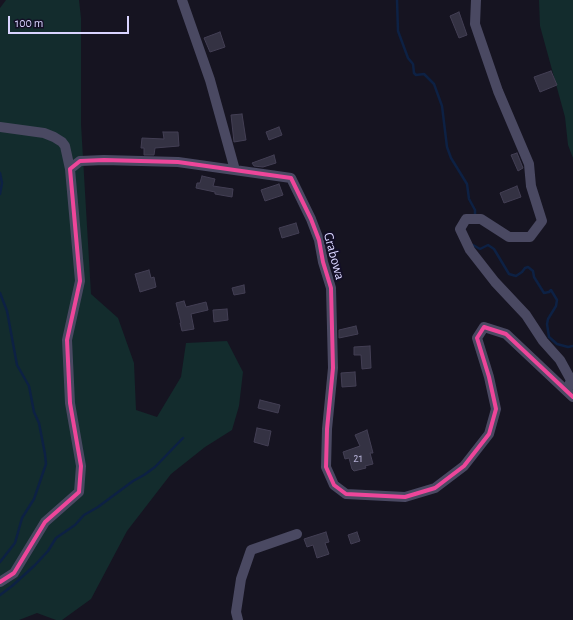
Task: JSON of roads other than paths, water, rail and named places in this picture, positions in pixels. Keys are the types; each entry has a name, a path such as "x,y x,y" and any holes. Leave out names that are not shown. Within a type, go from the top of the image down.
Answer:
{"street":[{"path":"182,0 210,80 235,170"},
{"path":"476,0 475,24 498,91 529,164 531,186 542,221 530,237 509,237 481,219 466,219 460,229 470,250 495,282 526,315 543,341 560,360 571,380 570,394"},
{"path":"0,127 44,134 54,137 65,146 70,169 80,281 67,340 70,403 81,466 79,492 44,522 14,573 0,582"},
{"name":"Grabowa","path":"70,169 80,161 104,160 178,162 291,178 312,219 331,288 333,368 327,429 326,467 334,485 346,494 405,497 435,488 464,466 490,434 496,409 489,377 476,338 484,327 506,334 570,394"},
{"path":"238,620 236,612 241,579 251,550 297,534"}],"waterway":[{"path":"397,0 398,31 408,58 413,64 414,73 416,75 424,74 434,84 442,106 447,147 451,158 467,184 469,199 475,210 475,215"},
{"path":"0,173 2,183 0,194"},
{"path":"473,245 480,249 488,245 494,249 509,274 516,276 528,267 533,271 534,277 544,293 551,290 557,300 556,306 548,319 547,324 549,337 557,344 568,347 573,346"},
{"path":"0,293 7,311 17,365 29,386 34,412 39,423 46,464 34,499 22,518 15,543 0,562"},
{"path":"0,595 35,565 48,551 56,538 75,525 84,515 98,507 155,467 183,438"}]}
